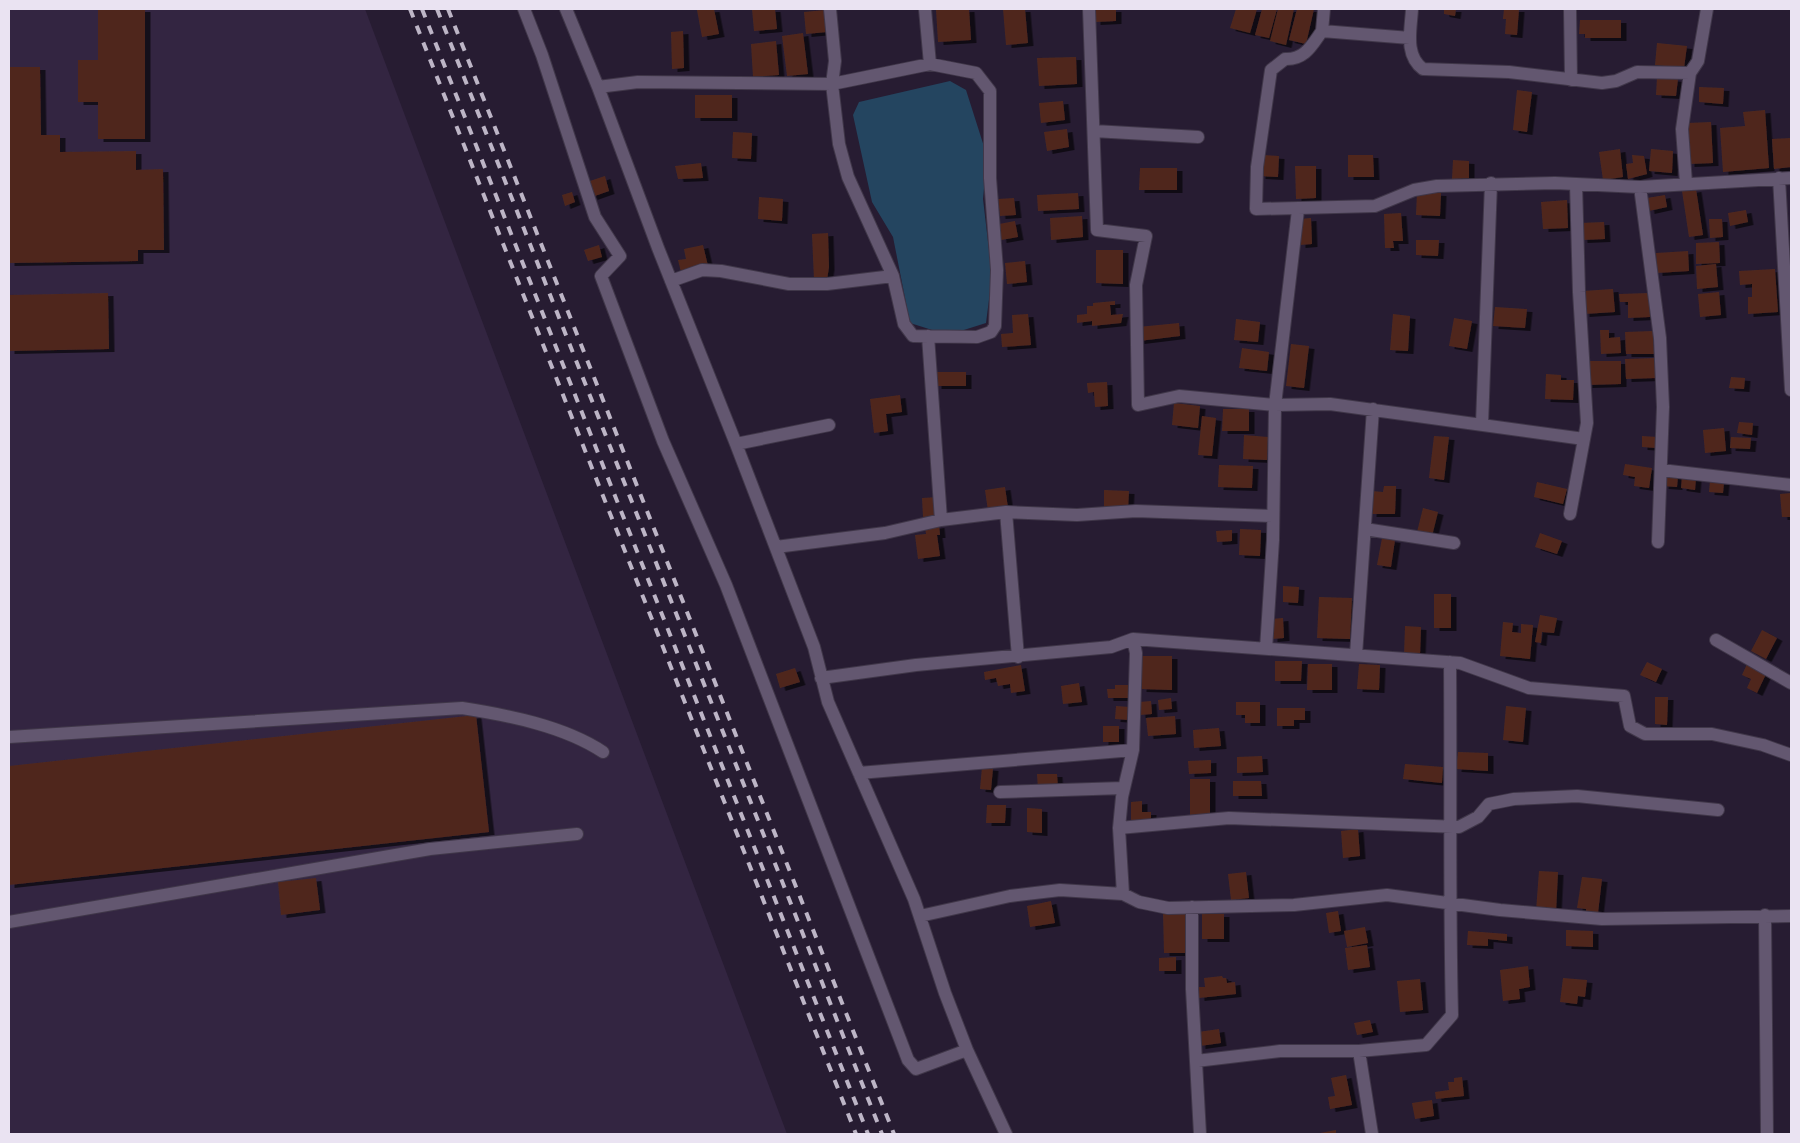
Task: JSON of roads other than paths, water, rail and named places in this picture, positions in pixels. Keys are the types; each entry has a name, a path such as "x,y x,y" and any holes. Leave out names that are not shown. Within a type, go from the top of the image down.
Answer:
{"street":[{"path":"524,9 542,55 595,217 620,256 601,276 663,441 726,585 908,1060 916,1069 967,1050"},
{"path":"566,9 598,87 671,281 814,647 828,702 920,916 967,1050 1006,1134"},
{"path":"598,87 638,82 832,84 930,64 976,73 990,91 990,178 998,270 995,326 991,332 977,337 913,336 904,324 893,276 848,177 839,144 832,84 835,60 830,9"},
{"path":"925,9 930,64"},
{"path":"1089,9 1098,230 1146,236 1136,285 1138,405 1179,396 1275,405 1330,404 1584,439"},
{"path":"1324,9 1322,31 1304,54 1296,60 1286,59 1271,70 1258,167 1256,209 1298,210 1375,206 1414,190 1437,186 1490,183 1640,187 1785,178 1791,390"},
{"path":"1412,9 1411,55 1416,64 1423,69 1509,72 1602,82 1616,80 1637,72 1690,73"},
{"path":"1570,9 1571,80"},
{"path":"1686,183 1682,129 1690,73 1698,61 1706,9"},
{"path":"1322,31 1410,38"},
{"path":"1094,130 1198,136"},
{"path":"1482,424 1490,183"},
{"path":"1570,514 1587,423 1579,292 1576,184"},
{"path":"1640,187 1660,338 1663,407 1658,542"},
{"path":"1266,649 1274,516 1275,405 1298,210"},
{"path":"671,281 702,270 721,271 789,284 827,284 893,276"},
{"path":"928,336 941,520"},
{"path":"1356,655 1374,409"},
{"path":"736,444 829,425"},
{"path":"1660,470 1791,485"},
{"path":"776,547 885,533 941,520 1006,512 1077,515 1136,512 1274,516"},
{"path":"1006,512 1018,657"},
{"path":"1365,529 1454,543"},
{"path":"821,678 916,665 1111,647 1133,639 1450,662 1460,663 1528,688 1624,696 1630,726 1644,734 1712,734 1763,745 1791,755"},
{"path":"1123,894 1120,828 1124,788 1133,750 1136,653 1133,639"},
{"path":"1716,640 1791,683"},
{"path":"1196,1061 1280,1051 1359,1051 1426,1045 1452,1015 1449,902 1452,826 1450,662"},
{"path":"9,737 462,708 535,724 590,743 603,752"},
{"path":"859,773 1133,750"},
{"path":"1000,792 1124,788"},
{"path":"1120,828 1229,818 1459,827 1478,817 1489,804 1514,799 1577,796 1718,810"},
{"path":"9,922 430,849 577,834"},
{"path":"920,916 1010,896 1060,890 1123,894 1139,902 1168,908 1294,905 1387,895 1500,910 1602,919 1791,916"},
{"path":"1192,907 1192,989 1200,1134"},
{"path":"1765,915 1767,1134"},
{"path":"1359,1051 1372,1134"}],"water":[{"path":"950,81 966,90 987,156 983,199 992,276 986,323 948,335 910,323 893,237 872,202 853,115 859,102"}],"railway":[{"path":"410,9 856,1134"},
{"path":"422,9 868,1134"},
{"path":"437,9 882,1134"},
{"path":"448,9 894,1134"}]}
